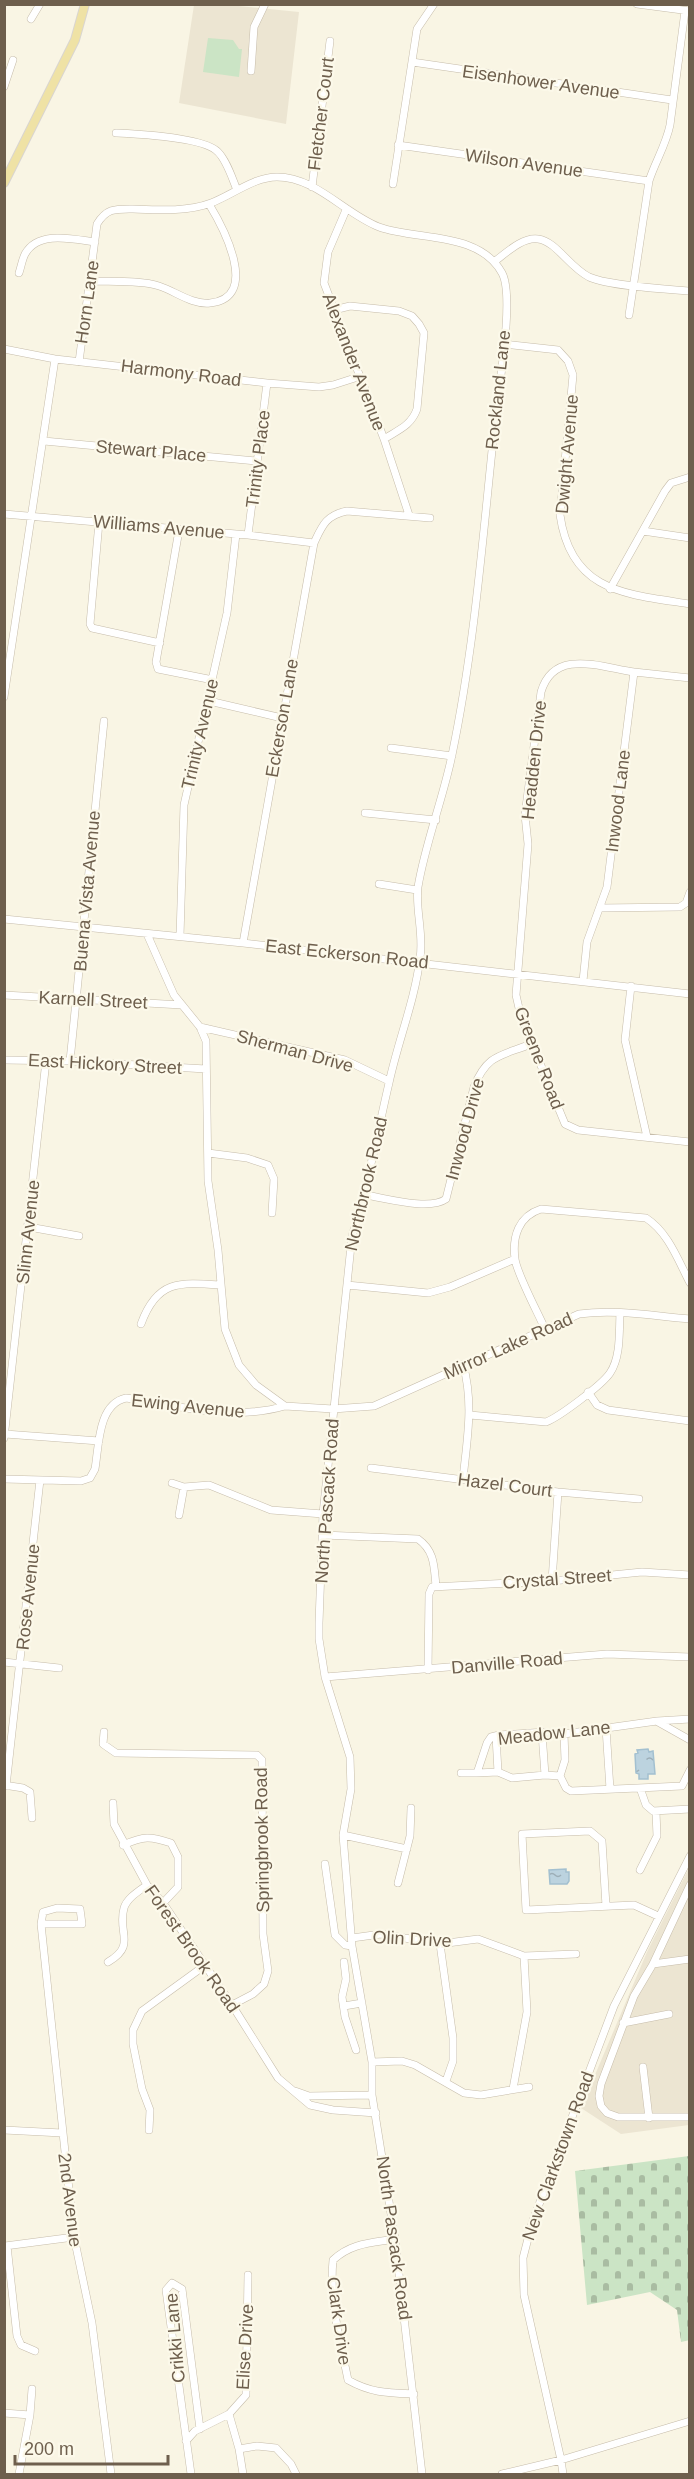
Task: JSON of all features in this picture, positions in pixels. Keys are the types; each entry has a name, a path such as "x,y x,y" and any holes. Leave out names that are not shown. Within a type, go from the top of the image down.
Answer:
{"main road":[{"path":"4,183 75,40 85,4"}],"street":[{"path":"31,19 40,4"},
{"path":"251,71 255,27 265,4"},
{"path":"629,315 649,181 667,141 687,11 637,4"},
{"path":"393,184 417,29 430,6"},
{"name":"Fletcher Court","path":"312,187 330,41"},
{"path":"4,87 13,60"},
{"name":"Eisenhower Avenue","path":"411,62 672,100"},
{"path":"116,133 153,135 207,145 218,151 237,190"},
{"name":"Wilson Avenue","path":"398,145 649,181"},
{"path":"19,273 25,254 35,242 51,238 95,242 98,224 103,214 112,208 174,210 209,204 237,190 279,177 312,187 346,210 380,227 409,236 461,242 480,250 494,262 524,241 537,238 550,243 575,270 592,278 690,291"},
{"path":"90,281 158,285 195,301 209,304 230,295 236,281 235,266 229,244 209,204"},
{"name":"Alexander Avenue","path":"346,210 328,252 324,283 358,377 384,438 409,515"},
{"name":"Horn Lane","path":"79,362 95,242"},
{"name":"Rockland Lane","path":"420,962 422,935 417,890 452,756 468,675 504,344 506,282 494,262"},
{"path":"334,310 350,306 399,311 412,316 424,333 417,409 408,425 384,438"},
{"name":"Dwight Avenue","path":"504,344 558,350 568,361 573,375 560,515 563,534 574,559 590,575 610,589 690,604"},
{"name":"Harmony Road","path":"4,349 55,359 267,383 319,387 358,377"},
{"path":"4,697 55,359"},
{"name":"Trinity Place","path":"248,535 267,383"},
{"name":"Stewart Place","path":"44,441 257,461"},
{"path":"610,589 671,483 690,477"},
{"name":"Eckerson Lane","path":"243,943 314,543 325,521 335,513 347,511 409,515"},
{"name":"Williams Avenue","path":"4,514 248,535 314,543"},
{"path":"409,515 430,518"},
{"path":"99,522 90,624 92,628 160,643"},
{"path":"178,530 156,662 158,669 213,680"},
{"path":"643,531 690,538"},
{"name":"Trinity Avenue","path":"180,936 184,805 227,613 236,534"},
{"name":"Headden Drive","path":"519,973 528,844 525,814 541,692 545,679 555,669 566,664 634,672"},
{"path":"634,672 690,678"},
{"name":"Inwood Lane","path":"582,981 587,942 607,887 634,672"},
{"path":"209,701 282,718"},
{"name":"Buena Vista Avenue","path":"70,1061 104,721"},
{"path":"391,748 452,756"},
{"path":"365,813 436,820"},
{"path":"379,884 417,890"},
{"path":"600,908 680,907 686,903 690,892"},
{"name":"East Eckerson Road","path":"4,919 420,962 690,994"},
{"path":"147,934 167,981 182,1005 200,1027 206,1041 207,1181 218,1250 225,1329 239,1365 256,1385 285,1406"},
{"name":"Northbrook Road","path":"333,1409 352,1236 365,1195 389,1081 420,962"},
{"name":"Greene Road","path":"519,973 517,1004 565,1125 578,1130 690,1142"},
{"path":"631,986 625,1040 647,1137"},
{"name":"Karnell Street","path":"4,994 182,1005"},
{"name":"Sherman Drive","path":"200,1027 345,1060 389,1081"},
{"name":"Inwood Drive","path":"365,1195 427,1205 439,1204 446,1199 474,1087 481,1070 491,1059 531,1044"},
{"name":"East Hickory Street","path":"4,1060 70,1061 206,1069"},
{"name":"Slinn Avenue","path":"4,1438 46,1060"},
{"path":"208,1153 247,1158 268,1165 274,1179 272,1213"},
{"path":"545,1329 515,1259 516,1234 522,1219 528,1212 541,1209 646,1218 663,1233 686,1269 690,1283"},
{"path":"29,1227 79,1236"},
{"path":"347,1285 428,1293 450,1287 515,1259"},
{"path":"141,1324 152,1300 163,1291 184,1284 221,1285"},
{"path":"470,1415 546,1422 556,1418 610,1374 618,1354 620,1312"},
{"name":"Mirror Lake Road","path":"333,1409 374,1406 579,1314 620,1312 690,1319"},
{"path":"464,1364 470,1388 464,1479"},
{"path":"588,1392 597,1405 608,1410 690,1421"},
{"name":"Ewing Avenue","path":"4,1479 81,1481 90,1478 95,1469 106,1411 115,1401 126,1398 228,1413 264,1412 285,1406"},
{"name":"North Pascack Road","path":"285,1406 333,1409 324,1514 319,1639 325,1677 350,1757 351,1789 343,1835 352,1942 372,2062 372,2095 395,2239 422,2475"},
{"path":"5,1434 99,1441"},
{"name":"Hazel Court","path":"371,1468 558,1492 639,1499"},
{"name":"Rose Avenue","path":"5,1786 40,1480"},
{"path":"172,1483 184,1487 209,1485 271,1510 324,1514"},
{"path":"179,1515 184,1487"},
{"path":"552,1581 558,1492"},
{"path":"324,1534 418,1539 427,1546 433,1557 436,1586 432,1587 429,1594 428,1670"},
{"name":"Crystal Street","path":"436,1586 552,1581 642,1572 690,1575"},
{"name":"Danville Road","path":"325,1677 607,1654 690,1657"},
{"path":"4,1662 59,1668"},
{"name":"Meadow Lane","path":"477,1773 491,1737 542,1733 564,1734 657,1721 690,1719"},
{"path":"657,1721 690,1740"},
{"path":"606,1728 610,1789"},
{"name":"Springbrook Road","path":"104,1732 103,1744 116,1753 257,1755 262,1760 264,1768 263,1934 268,1971 264,1984 253,1994 232,2005"},
{"path":"542,1733 545,1775"},
{"path":"560,1776 566,1754 564,1734"},
{"path":"496,1736 498,1772"},
{"name":"Meadow Lane","path":"461,1773 498,1772 512,1778 560,1776 566,1788 571,1791 682,1786 690,1770"},
{"path":"5,1786 23,1788 30,1792 32,1818"},
{"path":"640,1788 646,1805 656,1812 688,1811"},
{"name":"Forest Brook Road","path":"113,1803 114,1824 123,1845 147,1885 163,1903 278,2078 287,2088 310,2105 333,2110 376,2113"},
{"path":"398,1883 410,1836 411,1808"},
{"path":"640,1870 657,1836 656,1812"},
{"path":"606,1906 602,1841 590,1831 522,1834 526,1910 634,1905 658,1916"},
{"path":"343,1835 407,1849"},
{"path":"123,1845 142,1837 171,1843 178,1857 178,1887 163,1903"},
{"name":"New Clarkstown Road","path":"563,2475 525,2295 523,2258 532,2223 602,2037 625,1982 690,1856"},
{"path":"325,1864 335,1935 345,1945 352,1942"},
{"path":"690,1884 653,1964 634,1996 599,2096 608,2114 618,2117 690,2117"},
{"path":"108,1962 124,1949 124,1909 130,1899 147,1885"},
{"path":"681,1902 690,1903"},
{"path":"57,1908 80,1909 82,1924 41,1924 43,1912 57,1908"},
{"name":"2nd Avenue","path":"41,1924 74,2237 92,2323 111,2475"},
{"name":"Olin Drive","path":"352,1942 381,1934 440,1944 478,1939 524,1956 576,1954"},
{"path":"440,1944 453,2038 453,2061 446,2081"},
{"path":"513,2089 525,2031 524,1956"},
{"path":"653,1964 690,1959"},
{"path":"344,1962 346,1979 342,1997 345,2017 356,2050"},
{"path":"149,2130 150,2110 142,2089 133,2044 133,2030 142,2011 204,1966"},
{"path":"344,2006 362,2003"},
{"path":"623,2023 669,2013"},
{"path":"372,2062 402,2061 415,2065 464,2093 481,2095 529,2086"},
{"path":"643,2067 649,2118"},
{"path":"287,2088 309,2096 372,2095"},
{"path":"4,2130 62,2133"},
{"path":"35,2351 21,2345 17,2336 6,2246 74,2237"},
{"name":"Clark Drive","path":"395,2239 357,2245 344,2250 333,2260 331,2281 334,2310 348,2380 365,2390 414,2394"},
{"name":"Elise Drive","path":"186,2441 195,2431 229,2414 246,2395 248,2275"},
{"name":"Crikki Lane","path":"191,2475 166,2290 172,2283 182,2289 200,2429"},
{"path":"19,2475 30,2415 32,2389"},
{"path":"4,2413 30,2415"},
{"name":"Elise Drive","path":"229,2414 239,2449 243,2475"},
{"path":"502,2475 561,2460 690,2421"},
{"path":"239,2449 257,2446 276,2448 291,2464 296,2475"}],"shaded area":[{"path":"194,5 229,5 299,12 286,124 179,103"},
{"path":"689,1868 689,2125 621,2134 581,2108 647,1952"}],"green space":[{"path":"208,38 233,40 239,49 242,49 239,77 203,72"},
{"path":"689,2156 690,2340 681,2342 677,2310 650,2292 587,2305 575,2171"}],"water":[{"path":"648,1749 649,1752 653,1751 655,1774 648,1774 648,1779 639,1779 639,1774 636,1773 635,1754 638,1753 637,1750"},
{"path":"566,1869 566,1872 569,1872 567,1884 550,1884 549,1870"}]}
